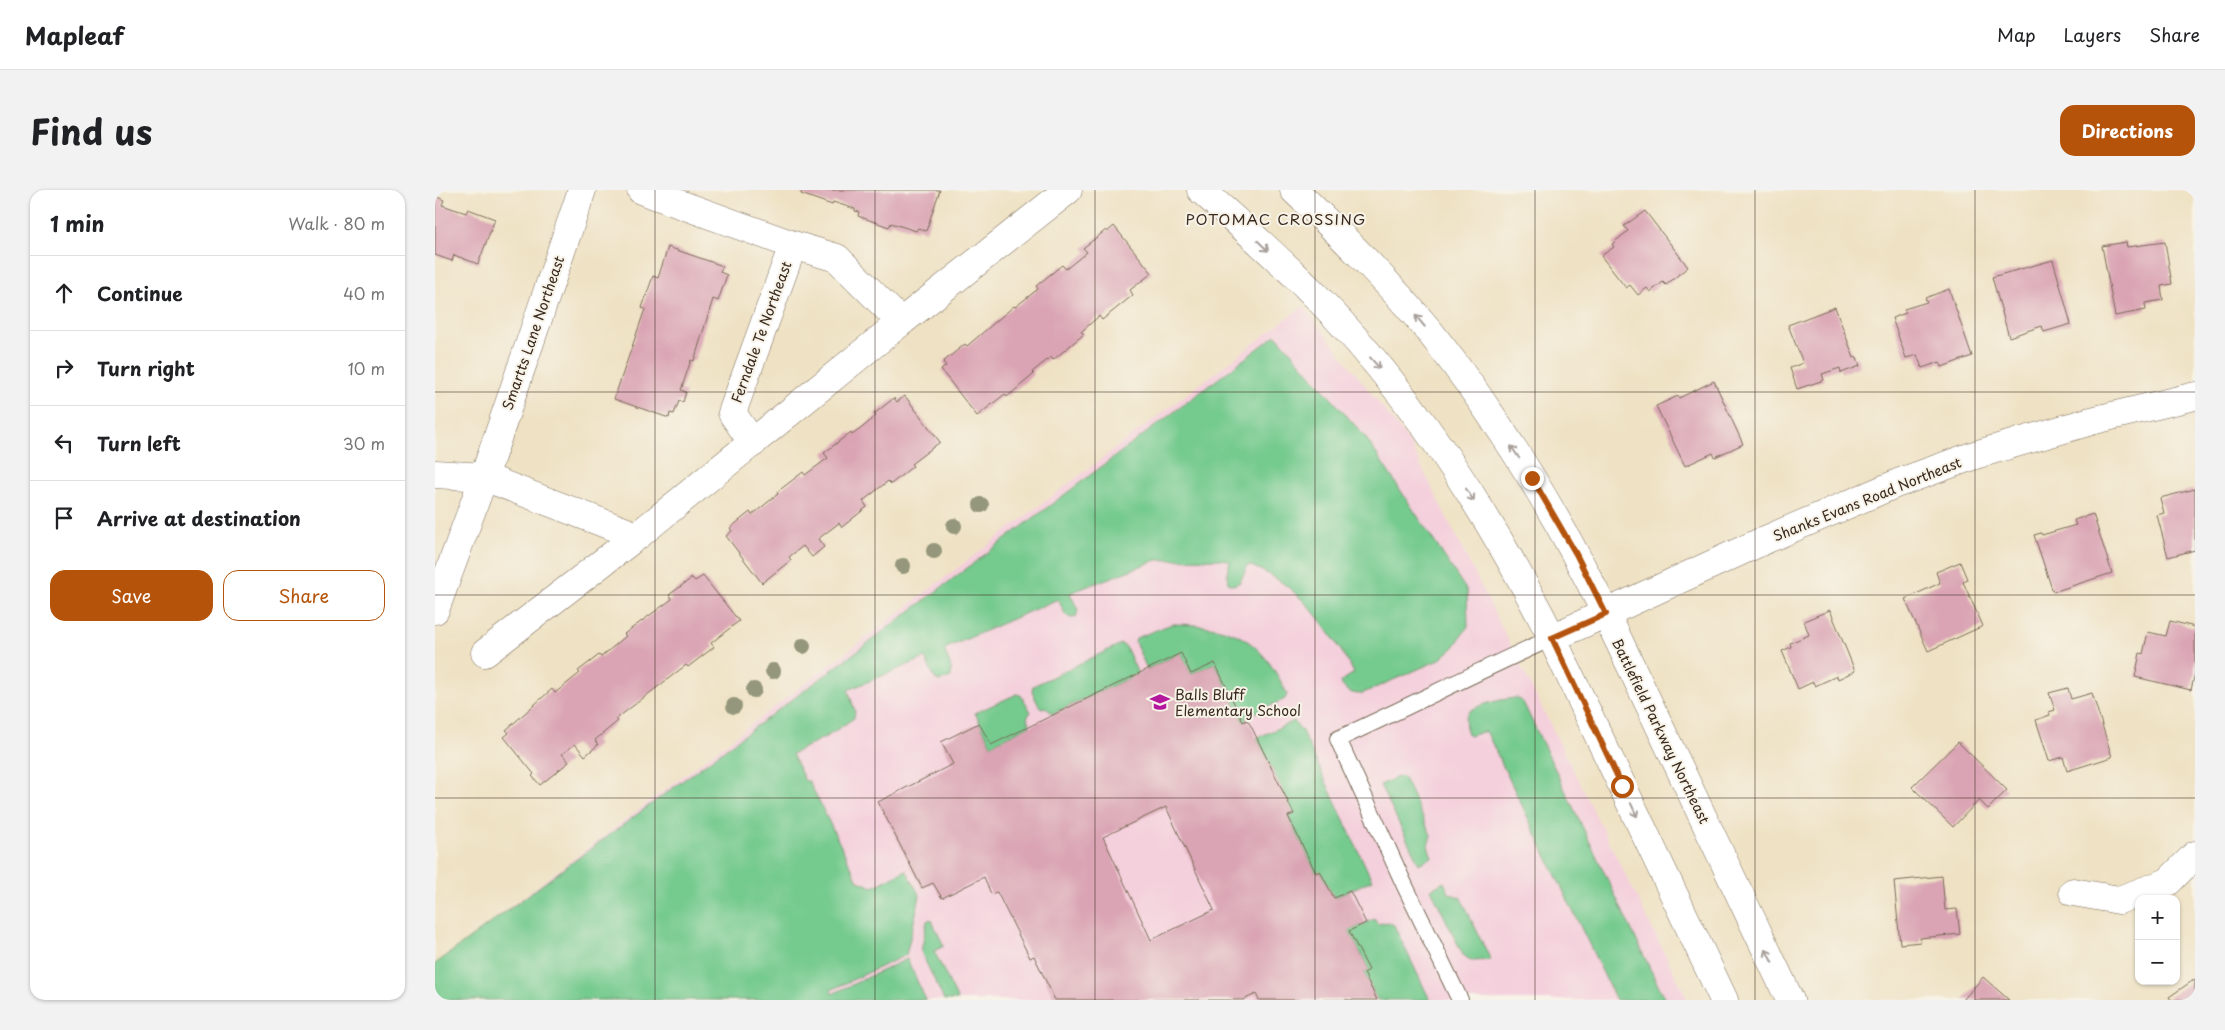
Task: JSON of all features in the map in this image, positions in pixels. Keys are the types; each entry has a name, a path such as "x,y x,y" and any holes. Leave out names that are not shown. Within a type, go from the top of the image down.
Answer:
{"street":[{"name":"Smartts Lane Northeast","path":"435,610 582,190"},
{"name":"Ferndale Te Northeast","path":"641,190 793,245 837,258 901,322"},
{"path":"485,653 637,536 901,322 1068,190"},
{"path":"1201,190 1245,228 1316,296 1380,370 1432,436 1461,479 1522,578 1724,1000"},
{"name":"Battlefield Parkway Northeast","path":"1294,190 1351,244 1430,332 1473,389 1532,478 1576,554 1606,614 1791,1000"},
{"name":"Ferndale Te Northeast","path":"753,443 732,413 793,245"},
{"name":"Shanks Evans Road Northeast","path":"1552,638 1765,540 1898,483 1984,453 2091,421 2195,396"},
{"path":"435,474 483,477 637,536"},
{"path":"2073,892 2119,900 2168,882 2195,855"}],"lane":[{"path":"1460,1000 1404,884 1338,739 1490,665 1552,638"}],"shaded area":[{"name":"Balls Bluff Elementary School","path":"1303,306 1408,440 1688,1000 435,1000 435,964"}],"green space":[{"path":"1276,335 1366,438 1467,591 1468,626 1454,647 1439,660 1361,694 1351,693 1340,682 1354,673 1345,656 1311,609 1282,583 1248,565 1240,582 1234,585 1228,583 1227,573 1230,561 1222,559 1157,560 1070,593 1078,610 1076,617 1070,618 1065,614 1058,599 944,649 951,668 951,677 940,681 935,679 925,658 848,690 855,711 854,718 829,735 792,754 805,781 809,781 858,881 873,887 906,870 920,896 906,955 831,990 832,994 907,959 926,1000 435,1000 435,964 828,673"},
{"path":"1172,624 1211,627 1228,631 1242,638 1255,647 1277,674 1287,694 1285,699 1246,717 1247,720 1243,722 1215,663 1191,674 1181,653 1147,669 1135,642 1136,638"},
{"path":"1121,644 1126,647 1138,674 1052,714 1046,707 1040,708 1032,692 1033,686"},
{"path":"1017,694 1022,696 1031,712 1027,717 1030,725 991,745 975,713"},
{"path":"1517,698 1523,702 1665,1000 1616,1000 1486,731 1469,736 1465,722 1466,716 1471,710 1491,702"},
{"path":"1294,721 1302,731 1372,880 1334,898 1320,871 1316,873 1288,816 1293,814 1257,738"},
{"path":"1400,776 1404,778 1431,835 1428,846 1432,857 1419,864 1380,785"},
{"path":"1444,882 1449,893 1461,898 1491,960 1472,961 1463,955 1431,889"},
{"path":"931,919 944,946 934,951 958,1000 944,1000 921,952 927,921"},
{"path":"1374,919 1378,924 1388,922 1394,925 1430,1000 1377,1000 1364,973 1369,970 1349,931"}],"building":[{"path":"802,190 940,190 926,231 918,228 916,231 891,223 889,227 858,216 859,212 855,211 855,209 833,202 832,205 801,194"},
{"path":"435,196 444,200 442,205 466,213 468,209 495,219 478,264 454,255 452,261 435,255"},
{"path":"1645,211 1688,267 1666,285 1663,282 1650,292 1647,288 1638,295 1630,285 1626,288 1601,256 1614,247 1612,244 1628,231 1624,226"},
{"path":"1114,226 1152,273 1130,290 1133,295 1102,320 1099,316 1081,332 1084,334 1053,360 1051,357 1032,372 1034,374 1007,397 1005,394 977,416 941,370 946,366 943,362 965,344 967,346 1014,306 1038,289 1036,286 1062,265 1066,269 1087,252 1083,248"},
{"path":"2126,242 2127,247 2165,242 2172,284 2161,286 2163,300 2145,303 2146,310 2115,316 2102,246"},
{"path":"668,247 723,266 720,272 727,275 718,301 713,299 694,361 691,360 681,390 686,392 683,402 679,401 674,414 670,413 669,418 614,399 645,309 642,308 653,276 658,278"},
{"path":"2053,260 2071,324 2044,332 2042,326 2009,337 1992,277"},
{"path":"1949,289 1972,356 1942,367 1940,362 1922,368 1917,355 1906,358 1892,318 1906,313 1904,309 1927,302 1925,298"},
{"path":"1835,307 1854,358 1857,357 1860,366 1841,373 1840,368 1822,374 1824,380 1797,389 1790,368 1803,363 1788,325"},
{"path":"1714,381 1743,444 1715,457 1713,453 1685,466 1656,406 1678,396 1679,398"},
{"path":"905,396 940,442 911,464 913,466 891,484 888,481 863,501 867,507 842,527 839,523 818,539 824,547 812,557 803,546 789,557 791,560 762,583 726,536 732,531 730,528 750,512 752,515 803,472 805,475 828,458 824,453 851,432 852,435 863,427 876,416 874,414 894,398 897,402"},
{"path":"2195,489 2195,550 2168,557 2157,515 2164,513 2160,498"},
{"path":"2093,514 2112,573 2053,592 2034,535 2041,533 2042,535 2076,525 2074,520"},
{"path":"1960,562 1967,579 1963,582 1983,626 1928,651 1905,599 1940,583 1936,572"},
{"path":"703,576 739,621 711,643 714,647 688,667 686,665 616,719 618,721 595,740 598,745 585,756 575,744 562,754 569,762 540,785 532,776 534,774 504,737 509,733 506,730 552,689 555,693 580,673 578,671 599,655 601,657 626,636 624,634 672,599 669,595 692,578 695,581"},
{"path":"1830,610 1855,671 1838,679 1837,676 1815,686 1813,682 1798,689 1782,651 1791,647 1790,643 1809,635 1804,621"},
{"path":"2170,621 2195,627 2195,673 2191,690 2135,677 2140,653 2143,654 2148,632 2166,636"},
{"name":"Balls Bluff Elementary School","path":"1181,653 1191,674 1215,663 1243,722 1247,720 1251,726 1294,814 1288,816 1316,873 1320,871 1334,898 1350,891 1366,923 1349,931 1369,970 1364,973 1377,1000 1259,1000 1256,994 1243,1000 1055,1000 1034,956 1030,958 997,892 991,894 984,877 942,898 933,883 922,888 878,802 953,764 941,742 979,723 991,745","holes":["1166,807 1214,910 1151,940 1103,837"]},
{"path":"2068,688 2071,699 2092,693 2112,757 2067,771 2063,757 2049,761 2036,720 2050,715 2049,712 2055,710 2049,693"},
{"path":"1958,742 2007,790 1988,809 1979,800 1953,827 1912,787"},
{"path":"1942,876 1945,910 1957,909 1960,934 1920,938 1921,942 1900,944 1894,881"},
{"path":"1983,977 2009,1000 1963,1000"},
{"path":"2195,979 2195,1000 2171,1000 2169,997"}],"place":[{"name":"Balls Bluff Elementary School","path":"1160,702"}],"district":[{"name":"POTOMAC CROSSING","path":"1276,218"}],"route":[{"path":"1532,478 1576,554 1606,614 1552,638 1622,786"}]}
